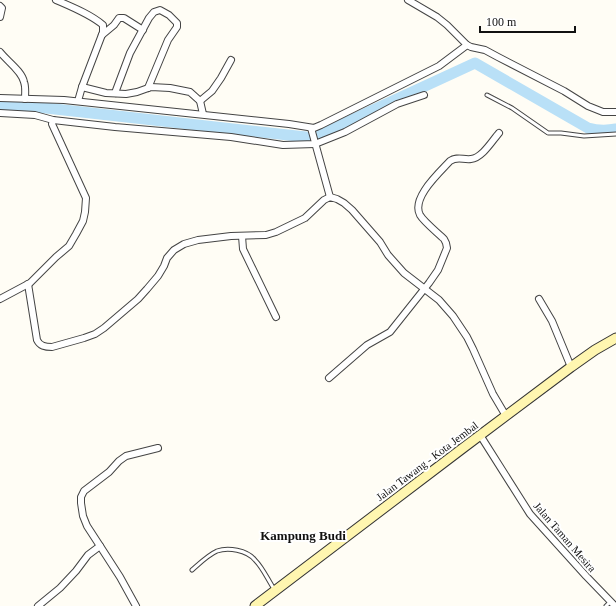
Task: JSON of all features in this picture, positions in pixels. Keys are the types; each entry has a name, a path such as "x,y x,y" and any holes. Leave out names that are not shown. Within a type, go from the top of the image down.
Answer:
{"main road":[{"name":"Jalan Tawang - Kota Jembal","path":"254,606 571,367 595,350 616,338"}],"street":[{"path":"56,0 103,25 103,32 78,101"},
{"path":"408,0 437,17 471,47 485,50 498,56 564,91 588,106 603,112 616,112"},
{"path":"0,6 2,8 0,17"},
{"path":"115,93 130,52 154,12 160,10 169,15 177,23 177,27 168,40 148,88"},
{"path":"102,35 114,25 119,18 124,18 143,30"},
{"path":"0,98 78,101 203,114 314,128 321,126 424,74 448,60 467,44"},
{"path":"0,52 20,74 24,82 25,98"},
{"path":"200,101 212,91 221,78 230,60"},
{"path":"82,87 106,93 126,94 151,87 170,88 190,92 200,101 203,114"},
{"path":"0,113 35,115 52,120 115,127 231,137 282,145 315,144 345,132 397,104 424,95"},
{"path":"0,299 35,279 69,246 76,234 85,212 86,198 52,124 52,120"},
{"path":"311,128 330,198"},
{"path":"329,378 367,345 390,332 438,270 447,248 444,240 419,214 418,206 424,191 450,161 454,159 473,159 483,153 499,134"},
{"path":"28,284 38,343 42,346 52,347 95,334 104,328 147,290 158,276 174,250 184,244 198,240 231,236 266,235 276,232 305,218 324,200 337,198 352,210 380,242 404,273 439,300 459,324 473,349 492,394 506,416"},
{"path":"242,236 243,249 276,317"},
{"path":"539,299 552,320 571,367"},
{"name":"Jalan Taman Mesira","path":"480,435 530,514 611,604"},
{"path":"136,606 120,577 87,526 83,516 81,496 84,491 109,472 126,456 158,448"},
{"path":"38,606 60,588 76,571 88,555 100,546"}],"lane":[{"path":"487,95 512,108 548,133 560,132 584,136 616,134"},
{"path":"192,570 208,556 218,551 229,549 238,550 255,559 275,590"}],"waterway":[{"path":"321,134 475,63 588,128 595,130 616,129"},
{"path":"0,107 37,107 306,137"}],"district":[{"name":"Kampung Budi","path":"303,535"}]}
